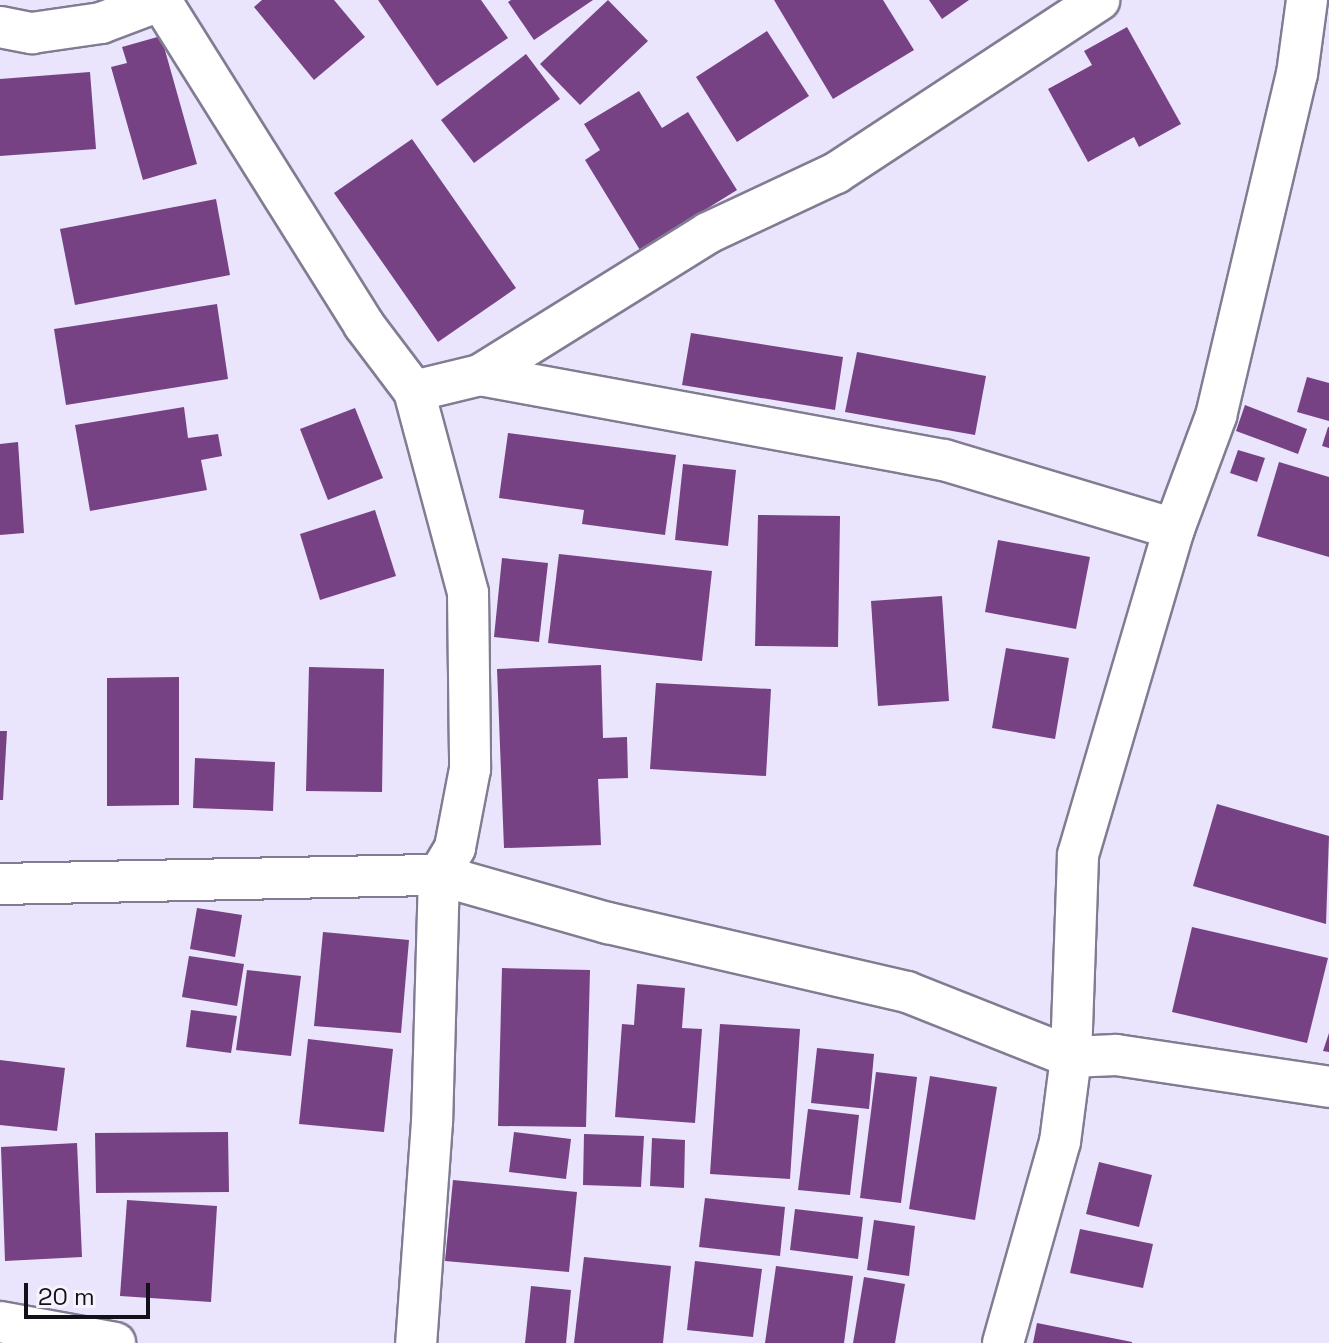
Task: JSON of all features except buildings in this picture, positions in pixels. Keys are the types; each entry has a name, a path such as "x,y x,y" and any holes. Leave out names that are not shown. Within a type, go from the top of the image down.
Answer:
{"street":[{"path":"0,27 32,33 101,23 161,0 364,325 414,391 468,593 470,769 455,848 439,875 432,1122 416,1343"},
{"path":"414,391 480,375 698,239 836,173 1099,0"},
{"path":"1003,1343 1060,1142 1071,1057 1078,855 1174,529 1216,416 1297,74 1307,0"},
{"path":"480,375 944,460 1174,529"},
{"path":"0,884 439,875 608,923 907,992 1071,1057 1116,1055 1329,1087"},
{"path":"0,1322 115,1343"}]}
